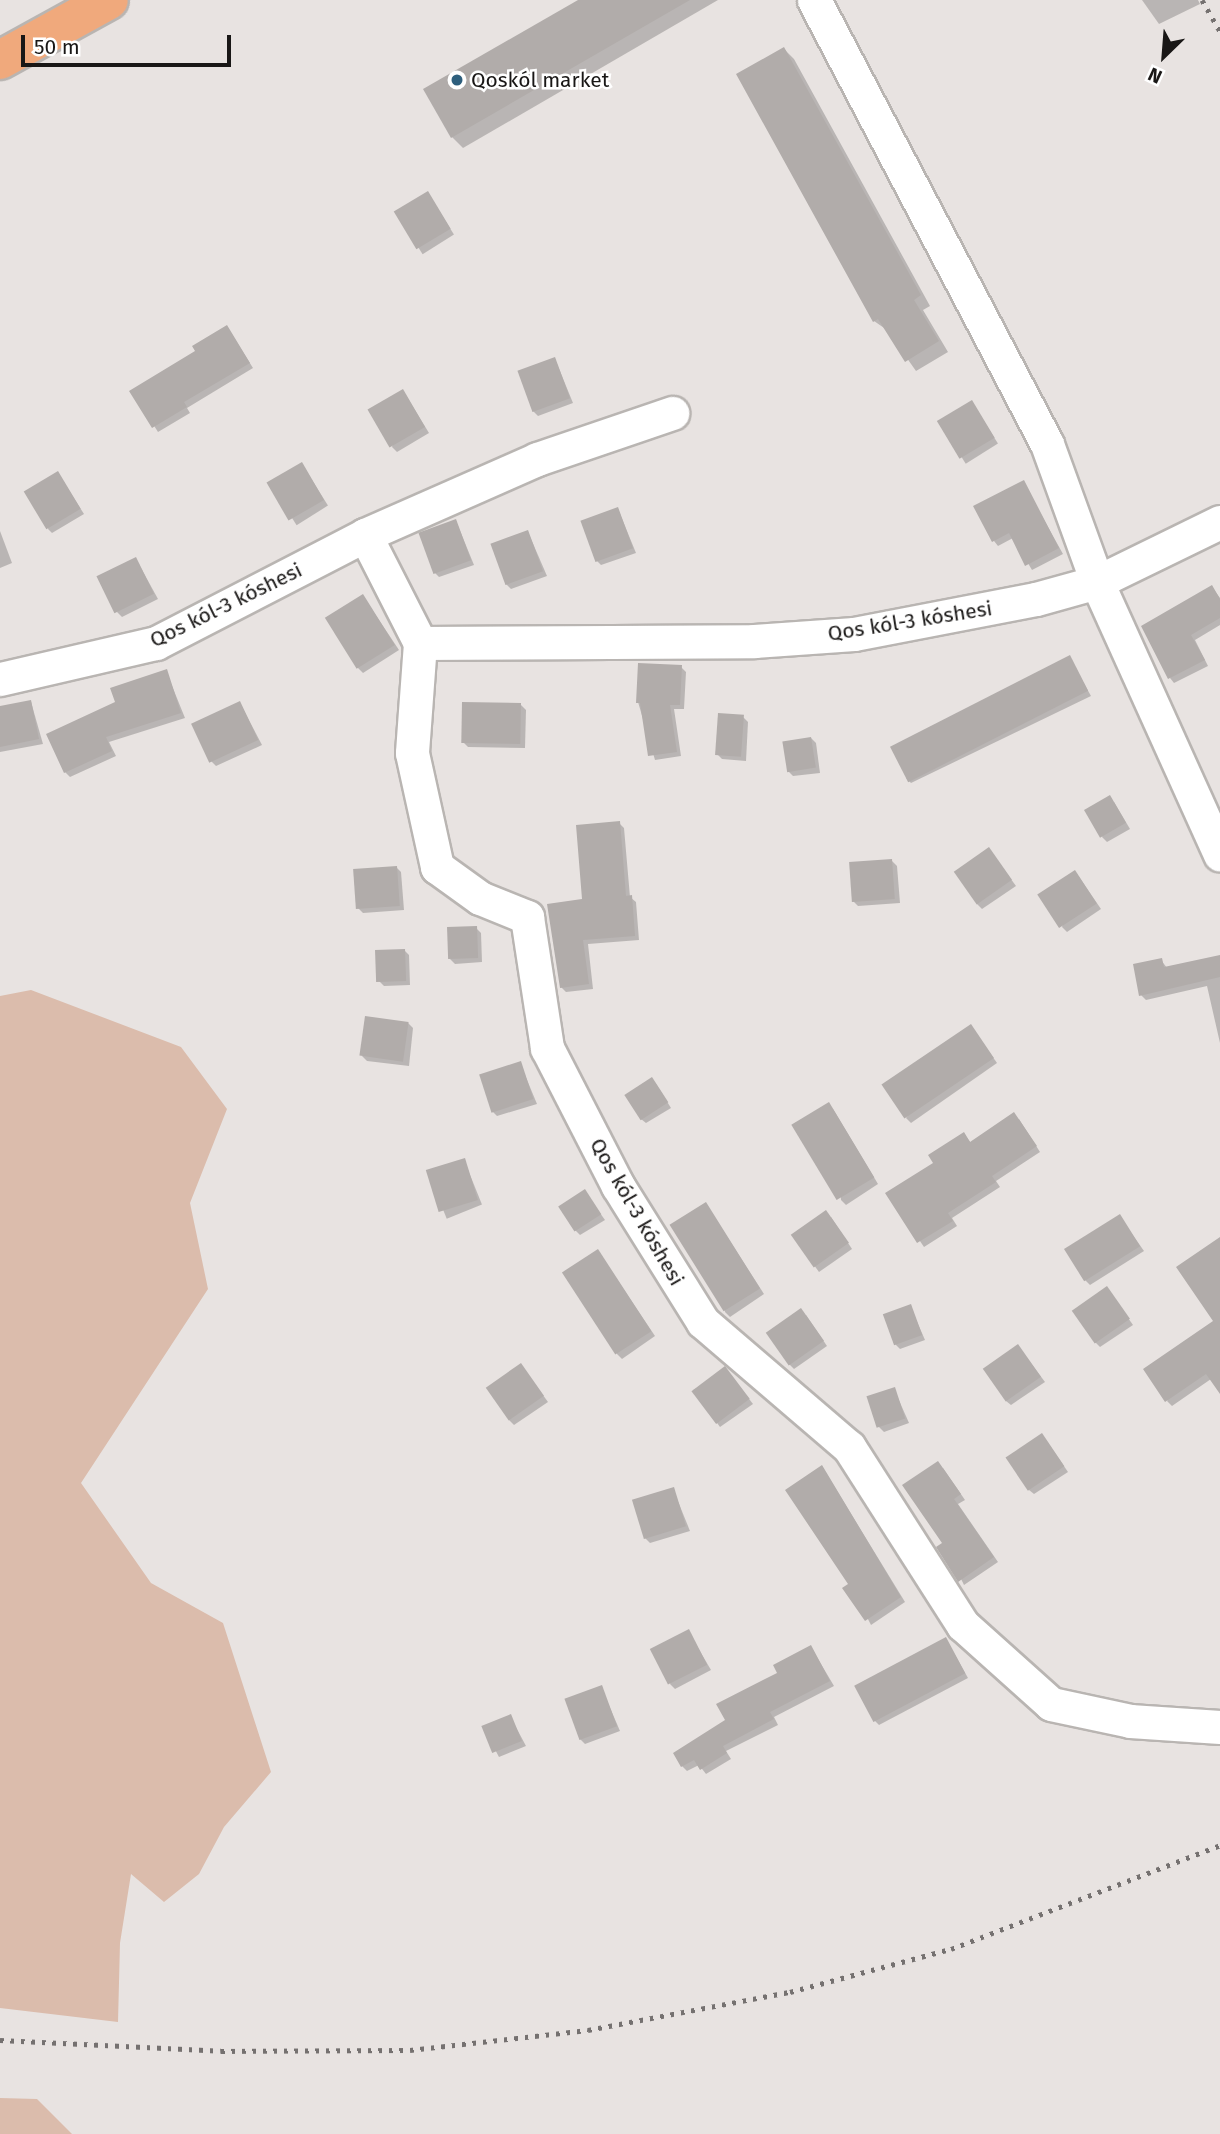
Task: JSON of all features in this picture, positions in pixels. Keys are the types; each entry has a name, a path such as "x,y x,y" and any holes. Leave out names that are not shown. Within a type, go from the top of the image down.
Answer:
{"main road":[{"path":"0,60 109,0"}],"street":[{"path":"814,0 1047,444 1097,582 1220,855"},
{"name":"Qos kól-3 kóshesi","path":"0,679 156,642 365,535 537,459 672,413"},
{"name":"Qos kól-3 kóshesi","path":"1220,522 1097,582 1036,599 853,634 754,641 420,643 412,753 437,867 480,898 527,917 547,1048 618,1186 703,1322 849,1447 963,1625 1051,1704 1130,1721 1220,1727"},
{"path":"365,535 420,643"}],"shaded area":[{"path":"31,990 181,1047 227,1109 190,1203 208,1289 81,1483 151,1583 223,1623 271,1772 224,1827 199,1874 164,1902 131,1874 120,1943 118,2022 0,2008 0,996"},
{"path":"0,2098 37,2099 72,2134 0,2134"}],"building":[{"path":"578,0 690,0 451,138 423,89"},
{"path":"784,47 921,295 914,300 939,341 905,362 878,319 873,322 736,74"},
{"path":"428,191 451,229 416,249 394,212"},
{"path":"227,325 250,363 184,402 187,407 152,428 129,391 195,351 192,346"},
{"path":"555,357 570,398 532,412 517,371"},
{"path":"403,389 425,427 389,448 367,409"},
{"path":"972,400 995,438 960,459 937,421"},
{"path":"302,462 324,500 288,521 266,482"},
{"path":"58,471 81,509 46,529 24,492"},
{"path":"1024,480 1059,548 1025,566 1009,533 992,542 973,506"},
{"path":"618,507 633,548 595,562 580,521"},
{"path":"456,519 471,560 433,574 418,533"},
{"path":"528,530 543,571 505,585 490,544"},
{"path":"136,557 154,594 114,613 96,576"},
{"path":"1212,585 1220,599 1220,618 1191,635 1205,660 1168,679 1141,626"},
{"path":"363,594 395,645 357,669 325,618"},
{"path":"1070,655 1088,691 908,782 890,747"},
{"path":"638,663 682,665 680,705 670,705 677,752 648,756 640,703 636,703"},
{"path":"167,669 181,713 106,737 112,751 64,773 46,734 115,702 110,688"},
{"path":"31,700 39,739 0,747 0,706"},
{"path":"240,701 258,740 209,763 191,724"},
{"path":"462,702 521,703 520,744 461,743"},
{"path":"718,713 744,715 741,757 715,755"},
{"path":"811,737 816,768 787,772 782,742"},
{"path":"1110,795 1126,823 1100,838 1084,810"},
{"path":"620,821 626,896 632,895 635,936 583,940 589,984 560,988 547,904 582,899 576,825"},
{"path":"989,847 1012,880 977,904 954,872"},
{"path":"892,859 895,899 852,902 849,862"},
{"path":"397,866 400,906 356,909 353,869"},
{"path":"1075,870 1097,904 1059,928 1037,895"},
{"path":"477,926 478,958 448,959 447,927"},
{"path":"405,949 406,981 376,982 375,950"},
{"path":"1220,955 1220,977 1139,996 1133,964 1162,958 1164,967"},
{"path":"365,1016 409,1022 403,1062 359,1056"},
{"path":"971,1024 994,1058 904,1118 881,1084"},
{"path":"521,1061 533,1099 492,1113 479,1075"},
{"path":"652,1077 668,1102 641,1120 624,1095"},
{"path":"829,1102 874,1177 837,1200 791,1125"},
{"path":"1014,1112 1037,1146 992,1176 996,1182 948,1213 953,1221 917,1243 885,1193 933,1163 928,1155 964,1132 970,1142"},
{"path":"465,1158 478,1200 439,1212 426,1170"},
{"path":"585,1189 601,1214 575,1232 558,1206"},
{"path":"706,1202 760,1289 724,1311 670,1225"},
{"path":"826,1210 849,1243 814,1267 791,1235"},
{"path":"1120,1214 1140,1246 1084,1281 1064,1249"},
{"path":"1220,1237 1220,1394 1206,1374 1165,1402 1143,1369 1213,1321 1176,1267"},
{"path":"598,1249 651,1331 615,1355 562,1272"},
{"path":"1107,1286 1130,1319 1095,1343 1072,1311"},
{"path":"911,1304 922,1335 894,1345 883,1314"},
{"path":"801,1308 824,1341 789,1365 766,1333"},
{"path":"1018,1344 1041,1377 1006,1401 983,1369"},
{"path":"521,1363 544,1396 509,1420 486,1388"},
{"path":"725,1366 750,1399 716,1424 691,1391"},
{"path":"895,1387 905,1418 877,1428 866,1396"},
{"path":"1042,1433 1064,1466 1028,1491 1006,1458"},
{"path":"938,1461 961,1494 954,1499 994,1557 958,1582 936,1547 942,1543 902,1485"},
{"path":"822,1465 901,1597 865,1621 842,1588 848,1584 785,1490"},
{"path":"674,1487 686,1526 644,1539 632,1500"},
{"path":"689,1629 707,1665 668,1685 650,1649"},
{"path":"946,1637 965,1673 873,1722 854,1686"},
{"path":"811,1645 830,1681 770,1712 774,1719 723,1746 727,1753 700,1770 694,1760 681,1767 673,1753 725,1720 716,1704 777,1673 773,1665"},
{"path":"602,1685 617,1726 579,1740 564,1699"},
{"path":"511,1714 522,1741 492,1753 481,1726"}],"railway":[{"path":"1202,0 1220,31"},
{"path":"0,2040 221,2051 410,2050 588,2030 790,1992 951,1949 1220,1845"}],"place":[{"name":"Qoskól market","path":"457,80"}]}
